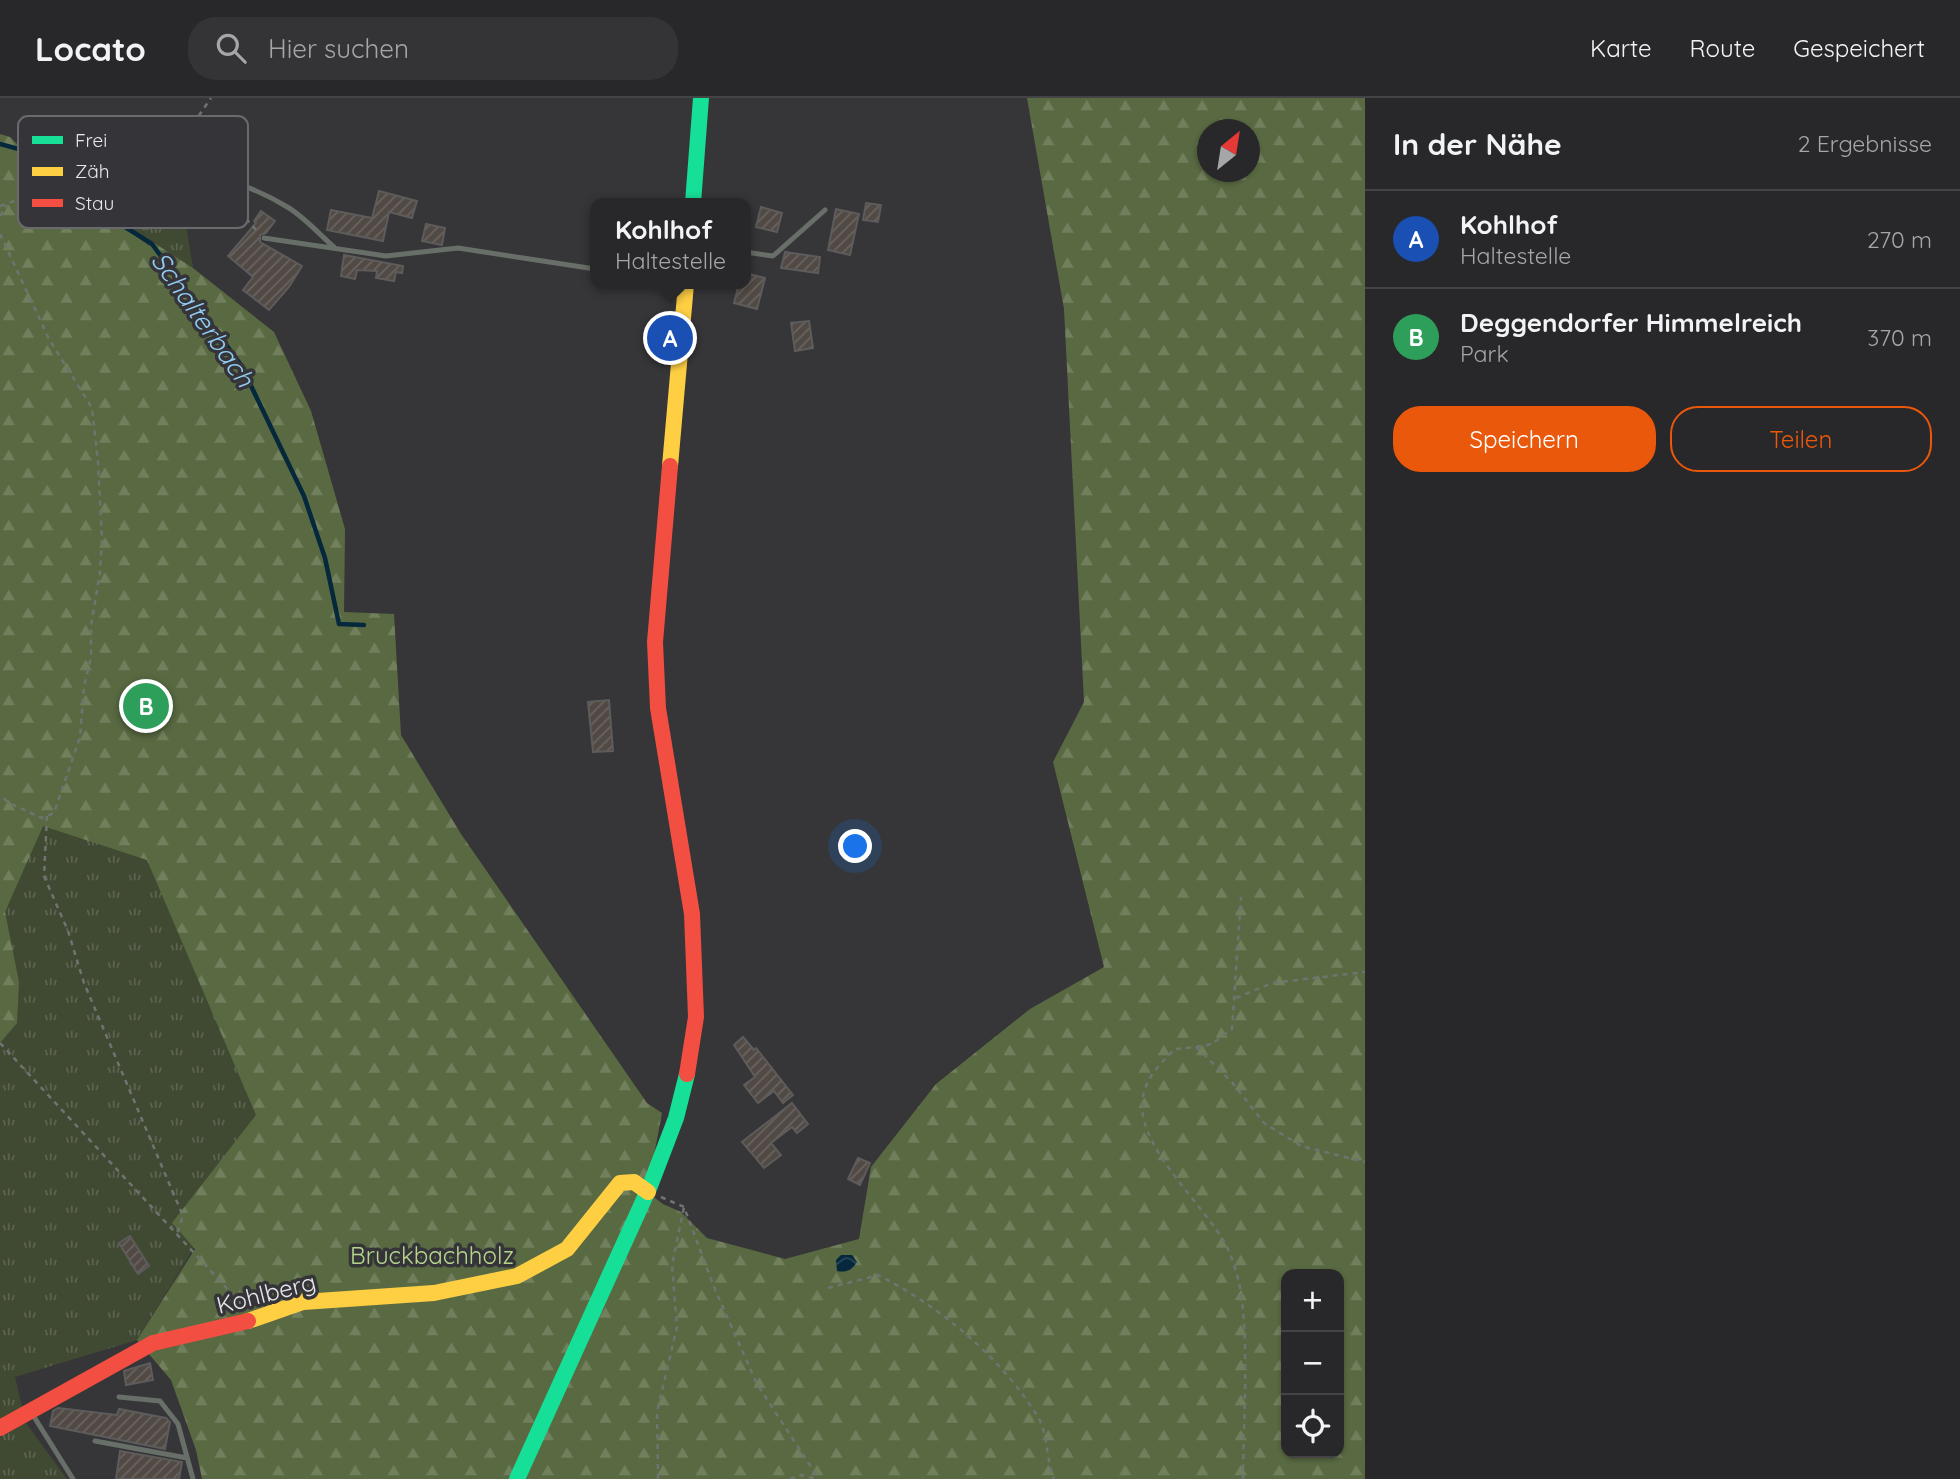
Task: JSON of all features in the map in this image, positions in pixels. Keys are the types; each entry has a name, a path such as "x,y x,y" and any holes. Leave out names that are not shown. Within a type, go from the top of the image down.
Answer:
{"street":[{"path":"693,198 701,98"},
{"path":"517,1479 648,1192 676,1118 688,1072 696,1017 692,914 658,708 655,642 686,289"},
{"name":"Kohlberg","path":"0,1428 153,1343 255,1320 303,1302 434,1293 517,1276 567,1249 620,1183 634,1182 648,1192"}],"lane":[{"path":"248,190 265,195 291,209 334,247"},
{"path":"751,253 773,256 825,210"},
{"path":"264,238 386,256 457,248 590,268"},
{"path":"119,1397 160,1401 178,1424 193,1479"},
{"path":"31,1412 73,1479"},
{"path":"95,1441 187,1458"}],"path":[{"path":"199,116 211,98"},
{"path":"0,206 18,201"},
{"path":"0,216 7,205"},
{"path":"248,221 264,238"},
{"path":"0,234 49,339 92,408 98,462 100,573 91,625 91,657 84,687 80,737 54,813 42,818 20,808 0,794"},
{"path":"47,816 44,876 68,931 84,984 183,1216 177,1234"},
{"path":"1241,897 1232,1029 1212,1044 1175,1049 1156,1069 1143,1093 1147,1130 1159,1154 1227,1247 1239,1283 1243,1341 1243,1479"},
{"path":"1236,998 1272,983 1365,972"},
{"path":"0,1043 255,1320"},
{"path":"1196,1047 1231,1081 1264,1123 1301,1146 1365,1162"},
{"path":"648,1192 684,1207 714,1287 757,1384 818,1479"},
{"path":"659,1479 657,1412 677,1327 672,1265 684,1207"},
{"path":"828,1287 878,1275 912,1292 950,1319 993,1361 1039,1419 1054,1479"},
{"path":"790,1479 801,1475 818,1479"}],"green space":[{"name":"Bruckbachholz","path":"1027,98 1365,98 1365,1479 202,1479 196,1450 171,1380 137,1340 195,1249 172,1223 256,1115 147,860 43,826 5,912 19,982 17,1023 0,1043 0,134 10,137 18,145 18,228 131,228 193,268 274,332 311,411 345,529 344,612 394,614 401,735 461,834 647,1103 662,1113 647,1192 663,1204 681,1212 707,1238 785,1259 859,1239 871,1167 936,1084 1030,1009 1104,967 1053,762 1084,702 1064,309"},
{"path":"0,148 18,159 18,228 94,228 290,1093 137,1340 15,1377 26,1423 67,1479 0,1479"},
{"path":"127,228 148,228 149,246"},
{"path":"139,228 187,228 193,268 149,239"}],"water":[{"path":"841,1255 852,1255 857,1262 848,1270 837,1271 836,1260"}],"building":[{"path":"379,191 417,201 412,218 389,212 383,241 327,230 331,210 372,218"},
{"path":"866,203 881,205 878,222 863,220"},
{"path":"761,207 782,213 777,232 756,227"},
{"path":"836,209 859,214 850,255 828,250"},
{"path":"261,211 275,221 266,233 260,235 260,242 302,266 289,287 269,310 243,290 253,277 228,256 256,223 254,221"},
{"path":"426,224 445,228 442,245 422,241"},
{"path":"785,252 820,257 818,273 781,268"},
{"path":"344,255 403,266 402,273 396,272 394,281 376,278 377,271 357,270 355,279 341,276"},
{"path":"751,274 765,278 757,309 734,303 738,289 751,289"},
{"path":"809,321 813,348 795,351 791,323"},
{"path":"609,700 613,751 593,752 588,702"},
{"path":"743,1037 754,1050 756,1048 793,1095 783,1103 774,1091 758,1103 744,1085 755,1077 734,1045"},
{"path":"792,1103 808,1124 797,1133 792,1127 771,1143 781,1155 764,1168 742,1142"},
{"path":"858,1158 870,1163 860,1185 848,1179"},
{"path":"130,1236 149,1266 138,1274 119,1243"},
{"path":"150,1363 153,1380 126,1385 124,1371"},
{"path":"58,1408 117,1415 119,1409 166,1418 170,1422 165,1449 50,1426 53,1411"},
{"path":"120,1451 182,1462 179,1479 116,1479"}],"waterway":[{"name":"Schalterbach","path":"0,144 18,149"},
{"name":"Schalterbach","path":"127,228 152,244 241,365 304,496 325,558 339,624 364,625"}],"traffic: fast":[{"path":"693,198 701,98"},
{"path":"517,1479 650,1186 676,1118 687,1074"}],"traffic: slow":[{"path":"670,466 686,289"},
{"path":"248,1321 303,1302 434,1293 517,1276 567,1249 620,1183 634,1182 648,1192"}],"traffic: jam":[{"path":"670,466 655,642 658,708 692,914 696,1017 687,1074"},
{"path":"0,1428 153,1343 248,1321"}],"place":[{"name":"Kohlhof","path":"670,338"},
{"name":"Deggendorfer Himmelreich","path":"146,706"}]}
